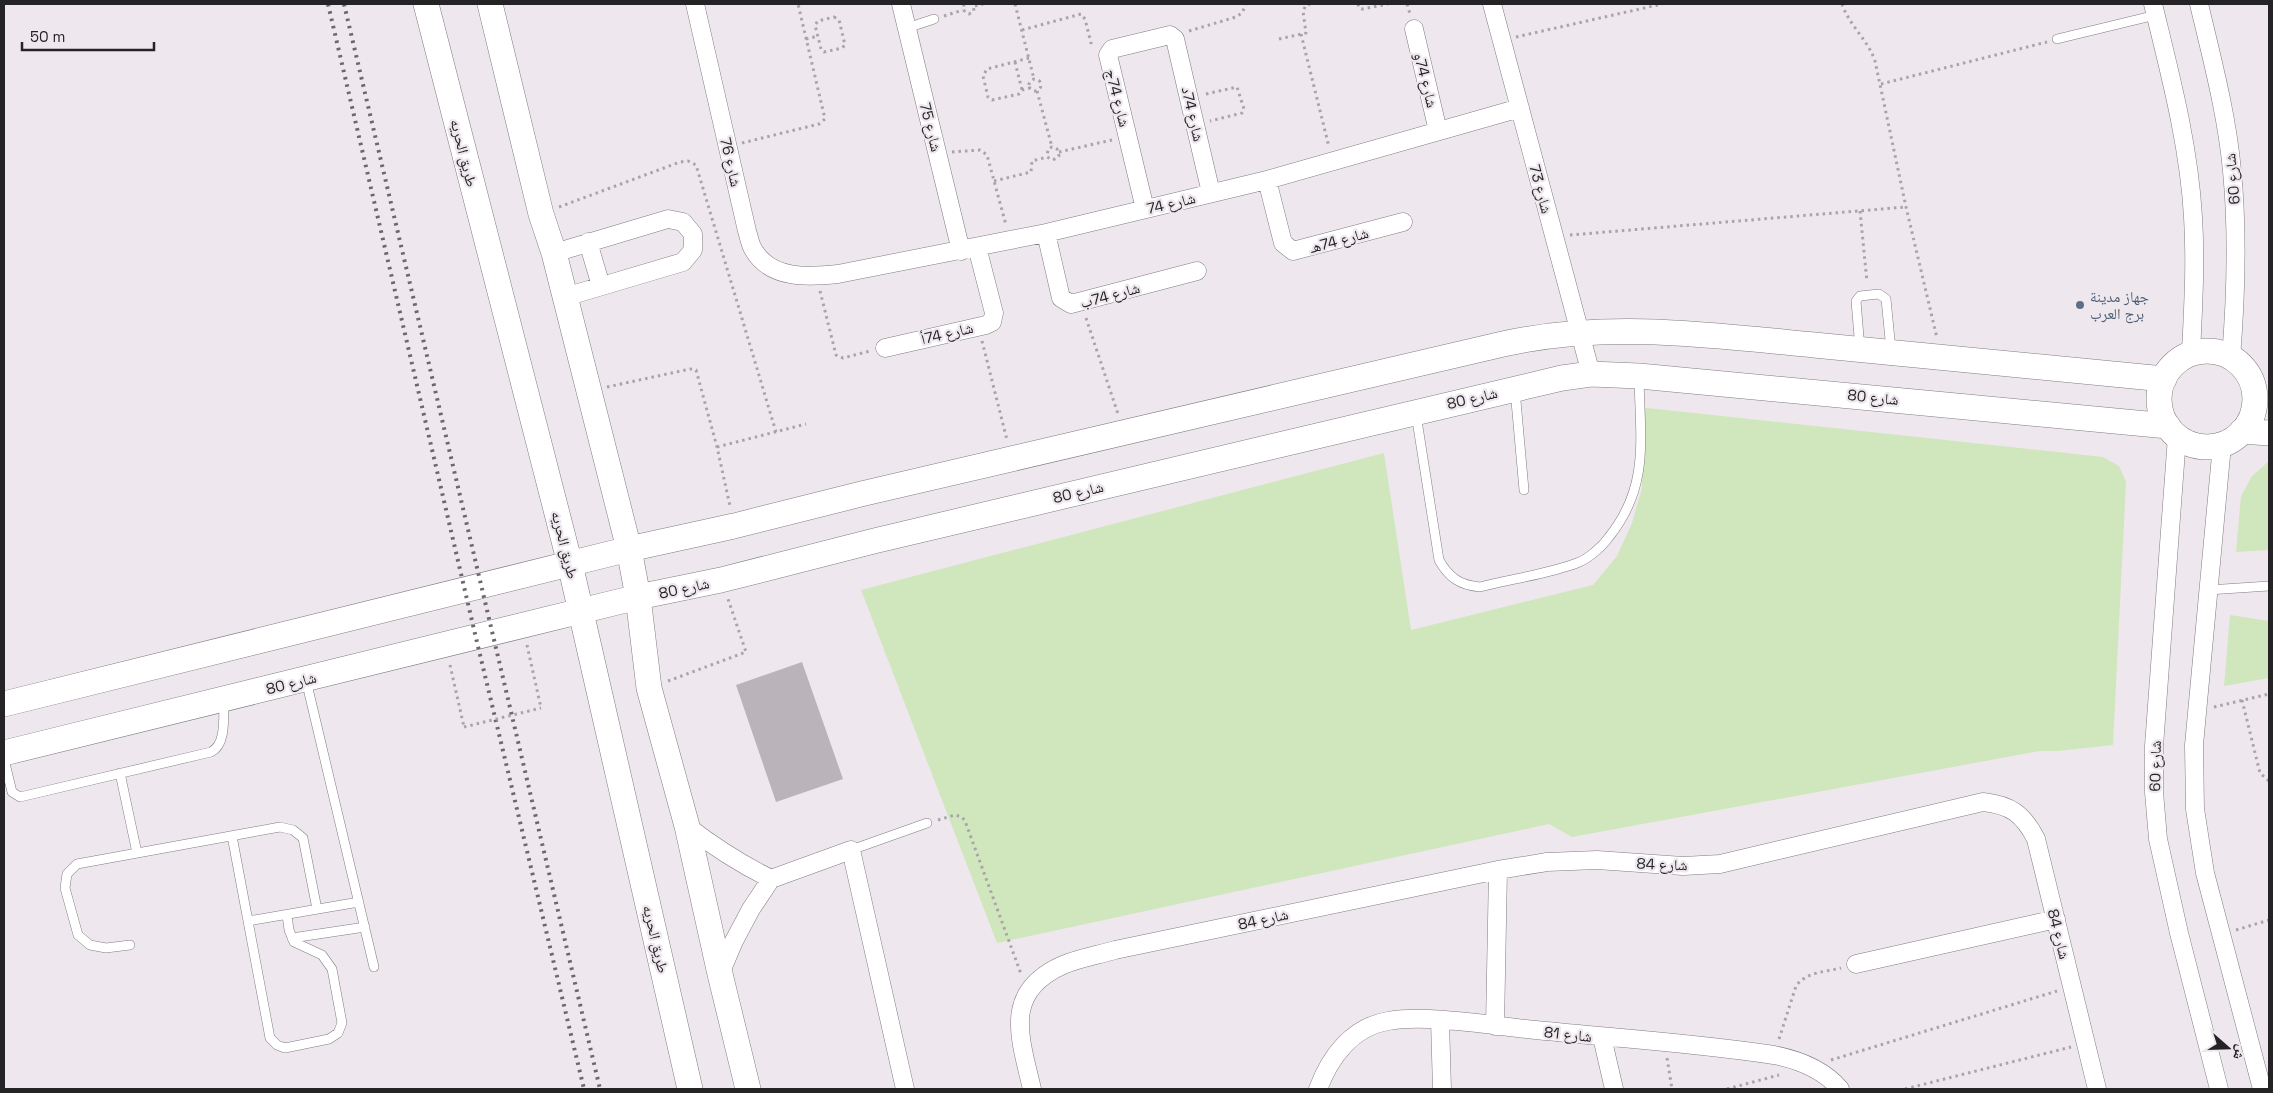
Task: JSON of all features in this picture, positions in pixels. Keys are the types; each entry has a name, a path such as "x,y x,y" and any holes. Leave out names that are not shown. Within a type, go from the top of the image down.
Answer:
{"street":[{"name":"طريق الحريه","path":"426,4 582,612 690,1089"},
{"path":"490,4 541,214 554,253 629,549 638,598 649,688 688,826 720,974 748,1089"},
{"name":"شارع 76","path":"695,4 747,231 754,250 767,265 785,274 817,276"},
{"name":"شارع 75","path":"901,4 937,152 969,249"},
{"name":"شارع 73","path":"1492,4 1591,374"},
{"name":"شارع 60","path":"2199,4 2225,123 2232,170 2235,257 2231,358"},
{"path":"2154,9 2182,130 2189,173 2195,262 2191,354"},
{"name":"شارع 74و","path":"1414,29 1438,131"},
{"name":"شارع 74د","path":"1173,36 1212,193"},
{"name":"شارع 74ج","path":"1145,209 1108,53 1112,49 1173,36"},
{"name":"شارع 74","path":"817,276 969,249 1046,233 1267,180 1520,108"},
{"name":"شارع 74هـ","path":"1267,180 1283,243 1293,251 1403,222"},
{"path":"554,253 668,219 683,222 693,234 693,250 683,262 564,297"},
{"name":"شارع 74ب","path":"1046,233 1061,298 1071,304 1197,272"},
{"path":"588,242 601,286"},
{"name":"شارع 74أ","path":"885,348 992,322 994,313 969,249"},
{"path":"4,704 629,549 1545,335 1579,331 1616,330 1698,334 2164,380"},
{"path":"2211,352 2231,358 2261,387 2252,414 2242,431 2222,445 2212,447 2194,445 2172,431 2160,403 2164,380 2170,369 2191,354 2211,352"},
{"name":"شارع 80","path":"4,753 638,598 721,580 874,541 1415,411 1562,378 1591,374 1639,376 2172,431"},
{"name":"شارع 60","path":"2172,431 2154,746 2154,792 2158,839 2167,884 2219,1089"},
{"path":"2242,431 2269,433"},
{"path":"2222,445 2194,745 2195,809 2205,873 2262,1089"},
{"name":"شارع 84","path":"1028,991 1048,973 1065,964 1115,950 1498,870 1547,862 1596,860 1683,866 1720,864 1983,802 2000,804 2015,811 2028,824 2036,839 2097,1089"},
{"path":"688,826 714,847 771,879"},
{"path":"720,974 742,925 771,879 851,850 905,1089"},
{"path":"1495,1026 1498,870"},
{"path":"1856,964 2056,920"},
{"path":"1028,991 1019,1022 1021,1042 1032,1089"},
{"name":"شارع 81","path":"1318,1089 1328,1065 1343,1045 1364,1030 1387,1021 1440,1021 1774,1055 1793,1059 1811,1066 1834,1082 1840,1089"},
{"path":"1440,1021 1442,1089"},
{"path":"1602,1037 1614,1089"}],"lane":[{"path":"2057,39 2154,9"},
{"path":"907,28 934,19"},
{"path":"1860,349 1855,302 1858,297 1882,294 1886,298 1892,353"},
{"path":"1415,411 1439,560 1445,572 1455,581 1467,586 1480,587 1578,563 1603,544 1623,520 1635,492 1640,461 1639,376"},
{"path":"1515,388 1524,490"},
{"path":"2208,590 2269,586"},
{"path":"305,679 374,967"},
{"path":"4,759 12,792 20,797 216,750 221,742 224,699"},
{"path":"120,774 137,853"},
{"path":"851,850 927,823"},
{"path":"130,945 106,948 90,945 78,935 65,888 67,874 77,864 280,827 293,830 303,838 317,909"},
{"path":"232,836 270,1038 277,1045 285,1048 329,1039 338,1033 342,1023 332,968 322,955 294,942 287,914"},
{"path":"248,921 359,902"},
{"path":"292,938 365,927"}],"path":[{"path":"727,146 818,124 823,121 825,113 798,4"},
{"path":"963,10 964,4"},
{"path":"963,10 966,14 972,13 974,5 983,4"},
{"path":"1015,4 1034,79"},
{"path":"1173,36 1230,20 1242,13 1246,4"},
{"path":"1279,39 1306,34 1308,30 1304,8 1310,4"},
{"path":"1358,4 1359,8 1362,9 1388,4"},
{"path":"1501,40 1662,4"},
{"path":"1842,4 1860,36 1872,49 1906,206 1942,358"},
{"path":"934,19 963,10"},
{"path":"1022,30 1081,14 1085,19 1095,56"},
{"path":"836,17 839,20 845,45 842,48 824,52 821,49 818,36 816,23 836,17"},
{"path":"1301,34 1332,162"},
{"path":"806,39 818,36"},
{"path":"1880,84 2057,39"},
{"path":"1029,58 985,70 983,76 988,97 995,100 1019,94 1022,90 1030,88 1037,91"},
{"path":"1015,62 1022,90"},
{"path":"1030,88 1030,82 1034,79"},
{"path":"1034,79 1037,79 1042,84 1040,90 1037,91"},
{"path":"1189,98 1236,86 1239,89 1244,109 1242,113 1195,125"},
{"path":"1037,91 1052,148"},
{"path":"1059,152 1128,137"},
{"path":"1052,148 1059,152"},
{"path":"1047,156 1046,153 1052,148"},
{"path":"937,152 983,151 987,155 1010,240"},
{"path":"1047,156 1053,160 1056,159 1059,152"},
{"path":"994,181 1031,172 1032,161 1047,156"},
{"path":"1554,236 1906,206"},
{"path":"1860,211 1869,295"},
{"path":"817,276 836,355 843,358 885,348"},
{"path":"1081,303 1125,433"},
{"path":"979,326 1012,459"},
{"path":"588,391 694,369 698,373 717,446 734,526"},
{"path":"717,446 806,424"},
{"path":"649,688 746,652 721,580"},
{"path":"446,645 464,727 540,708 523,626"},
{"path":"2197,711 2269,694"},
{"path":"2242,700 2260,774 2269,782"},
{"path":"927,823 955,815 964,818 1028,991"},
{"path":"2221,935 2269,920"},
{"path":"1774,1055 1796,986 1800,980 1806,976 1856,964"},
{"path":"1727,1089 1811,1066 2072,986"},
{"path":"1664,1043 1672,1089"},
{"path":"1905,1089 2086,1044"}],"green space":[{"path":"1638,407 2103,457 2119,466 2126,482 2113,745 2040,751 1572,837 1549,824 997,943 861,590 1384,453 1411,630 1593,585 1617,556 1632,523 1642,488 1643,458"},
{"path":"2269,461 2269,550 2236,552 2241,496 2252,476"},
{"path":"2230,615 2269,621 2269,678 2224,686"}],"building":[{"path":"802,662 843,779 776,802 736,685"}],"railway":[{"path":"328,4 476,638 584,1089"},
{"path":"344,4 600,1089"}],"place":[{"name":"جهاز مدينة برج العرب","path":"2080,305"}]}
